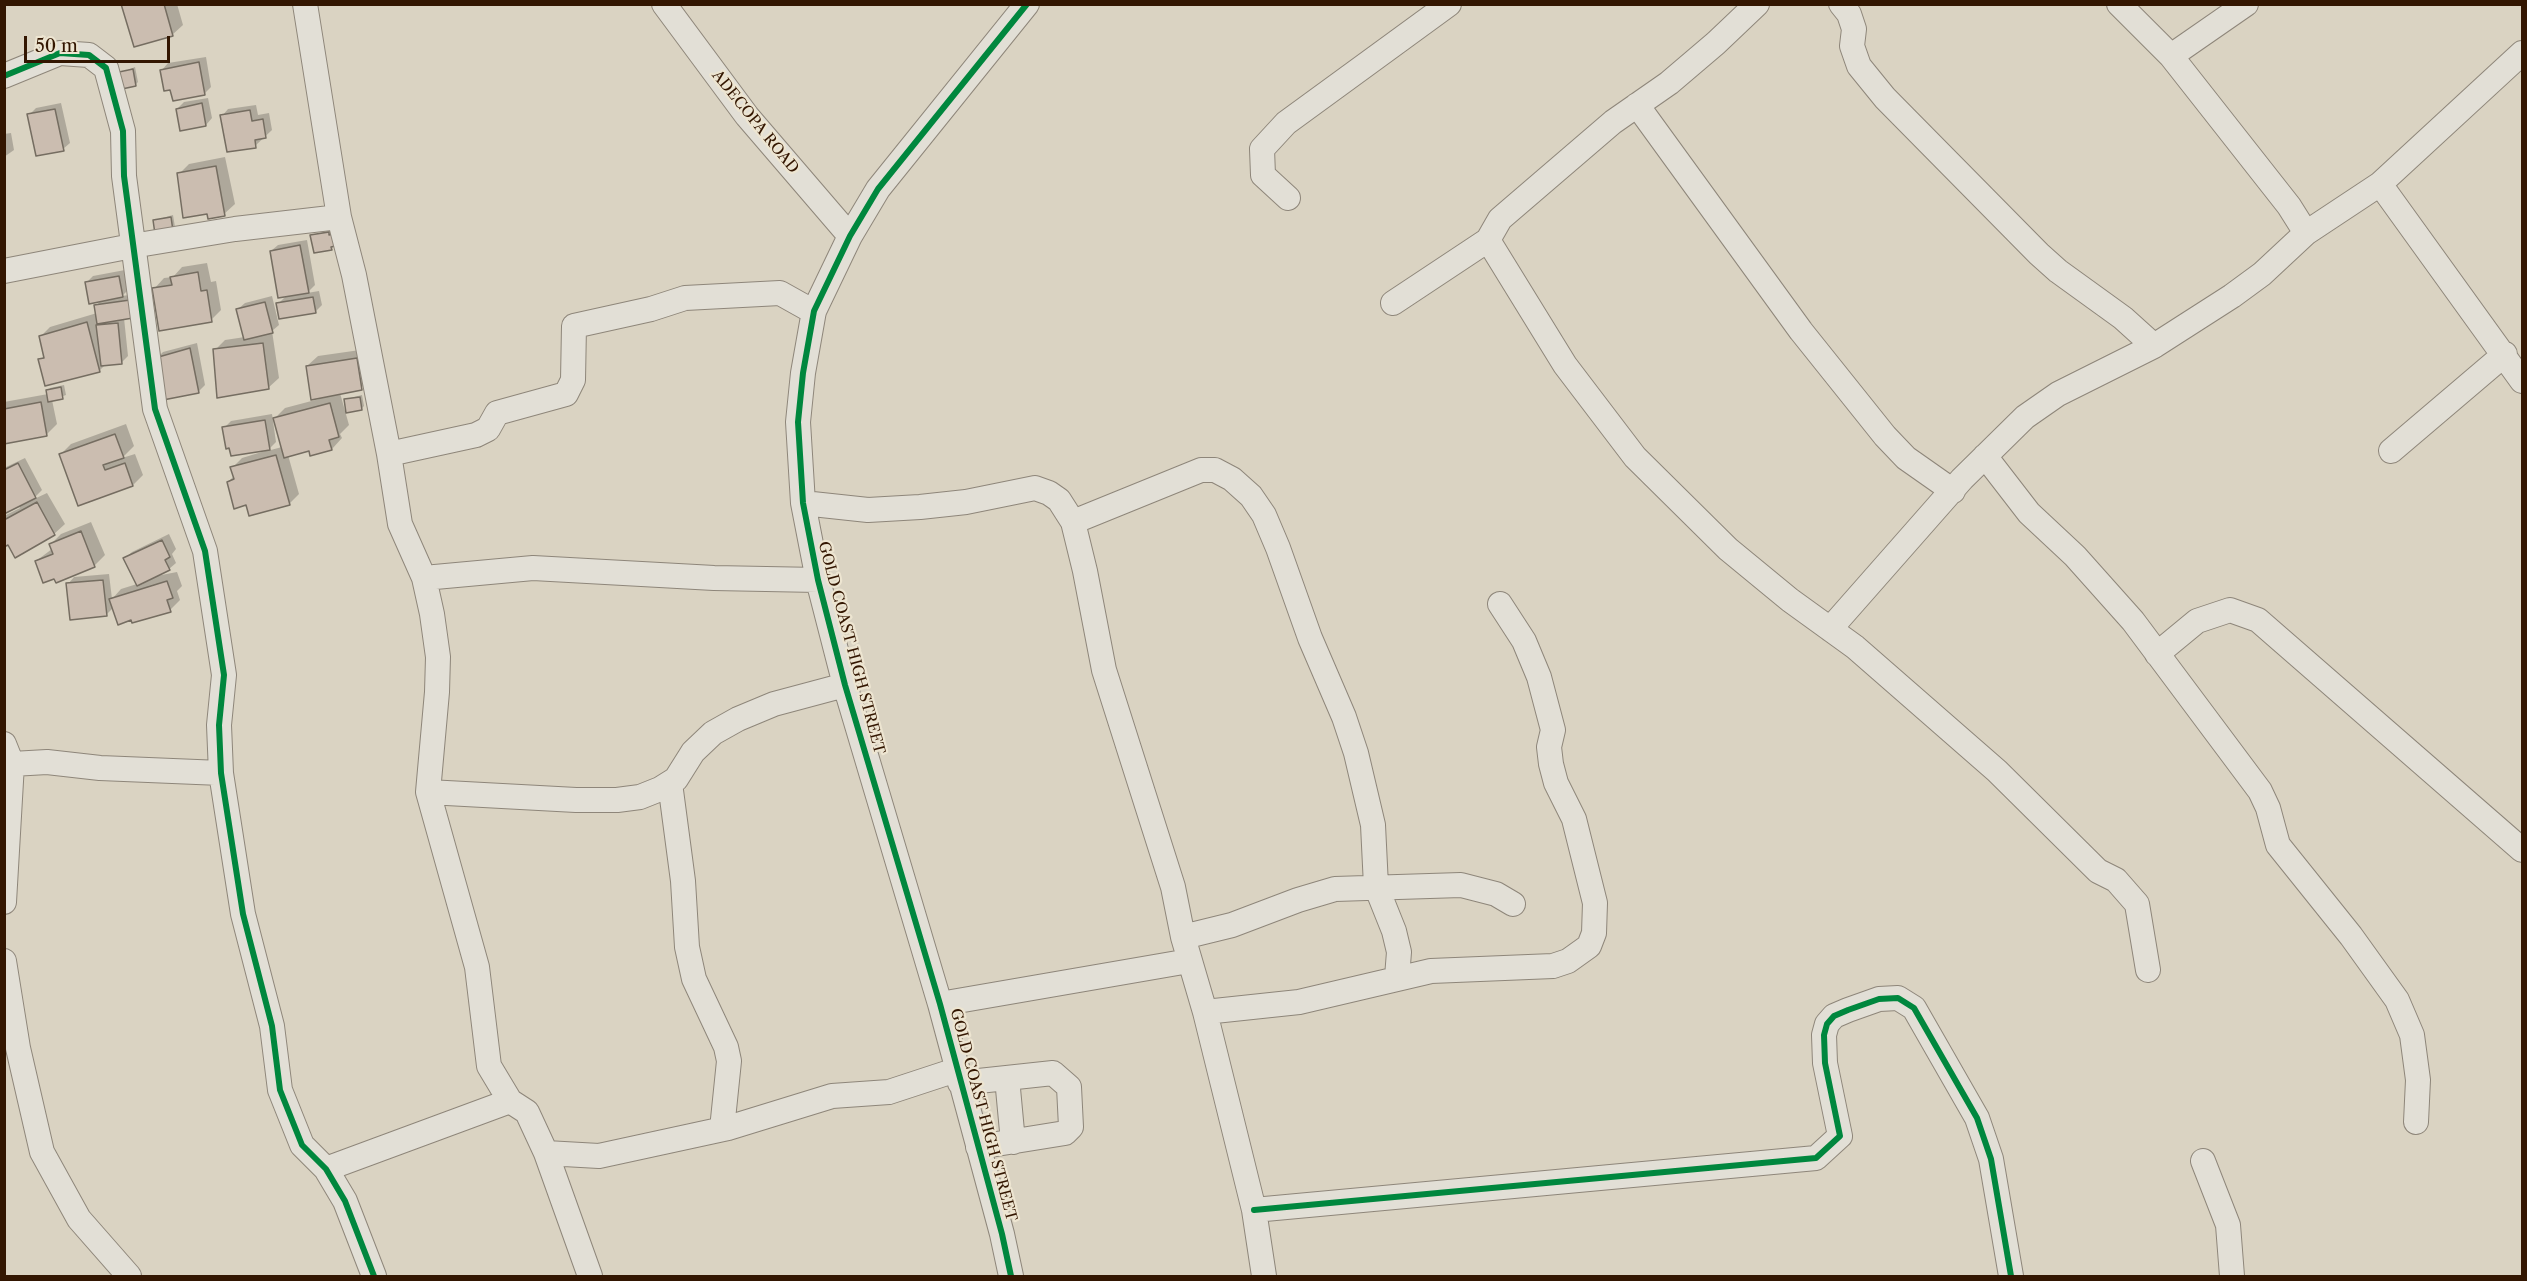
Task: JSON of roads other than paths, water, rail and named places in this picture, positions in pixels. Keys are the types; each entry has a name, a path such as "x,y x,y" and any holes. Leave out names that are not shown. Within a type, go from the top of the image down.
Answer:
{"street":[{"path":"305,4 339,217 354,275 389,454 400,524 424,578 438,657 434,752 428,792 477,967 489,1066 510,1101 527,1113 546,1153 590,1276"},
{"name":"ADECOPA ROAD","path":"664,4 747,116 850,236"},
{"name":"GOLD COAST HIGH STREET","path":"1011,1276 940,1004 845,685 818,580 802,503 798,422 802,372 814,312 850,236 878,189 1028,4"},
{"path":"1288,198 1263,175 1262,149 1286,123 1449,4"},
{"path":"1393,303 1488,240 1500,219 1613,123 1708,50 1757,4"},
{"path":"1841,4 1849,14 1854,29 1852,46 1858,66 1884,98 2039,254 2123,318 2154,346"},
{"path":"2119,4 2171,56 2289,206 2306,233"},
{"path":"2171,56 2246,4"},
{"path":"4,76 60,53 89,55 106,68 123,131 124,176 132,246 155,410 205,551 224,675 219,725 221,773 243,914 272,1026 280,1090 302,1145 326,1169 345,1201 374,1276"},
{"path":"1830,629 1985,456 2046,401 2154,346 2232,296 2262,274 2306,233 2379,184 2523,53"},
{"path":"1637,105 1801,331 1885,436 1906,458 1953,491"},
{"path":"2379,184 2523,381"},
{"path":"4,271 132,246 339,217"},
{"path":"1488,240 1565,365 1635,458 1728,549 1855,647 1965,742 2032,804 2098,871 2116,880 2137,904 2148,970"},
{"path":"389,454 476,435 488,429 497,413 566,394 573,380 574,326 651,309 685,298 780,293 814,312"},
{"path":"2391,451 2505,354"},
{"path":"1985,456 2029,513 2100,582 2133,621 2260,791 2268,808 2278,845 2351,936 2397,1000 2412,1035 2418,1080 2416,1122"},
{"path":"1072,522 1201,470 1215,470 1232,479 1251,496 1268,523 1310,638 1344,717 1364,781 1372,825 1376,886 1394,931 1399,952 1397,977"},
{"path":"802,503 868,510 920,507 966,502 1035,488 1049,492 1059,500 1072,522 1085,571 1104,670 1173,887 1189,961 1205,1012 1254,1210 1264,1276"},
{"path":"424,578 533,568 702,578 818,580"},
{"path":"1205,1012 1299,1002 1397,977 1431,971 1553,966 1582,952 1589,946 1593,933 1595,903 1574,819 1556,783 1551,764 1552,730 1539,677 1524,641 1500,604"},
{"path":"2157,654 2197,621 2230,610 2258,620 2523,850"},
{"path":"428,792 533,799 617,800 639,797 676,779 693,752 713,733 774,704 845,685"},
{"path":"4,902 8,754 47,762 100,768 221,773"},
{"path":"670,783 694,980 726,1047 729,1061 722,1130"},
{"path":"1183,937 1232,925 1298,900 1335,889 1461,885 1484,890 1513,904"},
{"path":"4,961 21,1059 42,1152 80,1219 129,1276"},
{"path":"940,1004 1189,961"},
{"path":"1254,1210 1816,1158 1840,1136 1826,1063 1824,1035 1827,1024 1834,1016 1848,1010 1879,999 1898,998 1914,1008 1977,1118 1991,1160 2011,1276"},
{"path":"546,1153 599,1156 722,1130 832,1096 889,1092 958,1076 1007,1078 1053,1073 1069,1087 1071,1127 1065,1133 978,1147"},
{"path":"1007,1078 1013,1143"},
{"path":"326,1169 510,1101"},
{"path":"2203,1161 2228,1225 2232,1276"}]}
